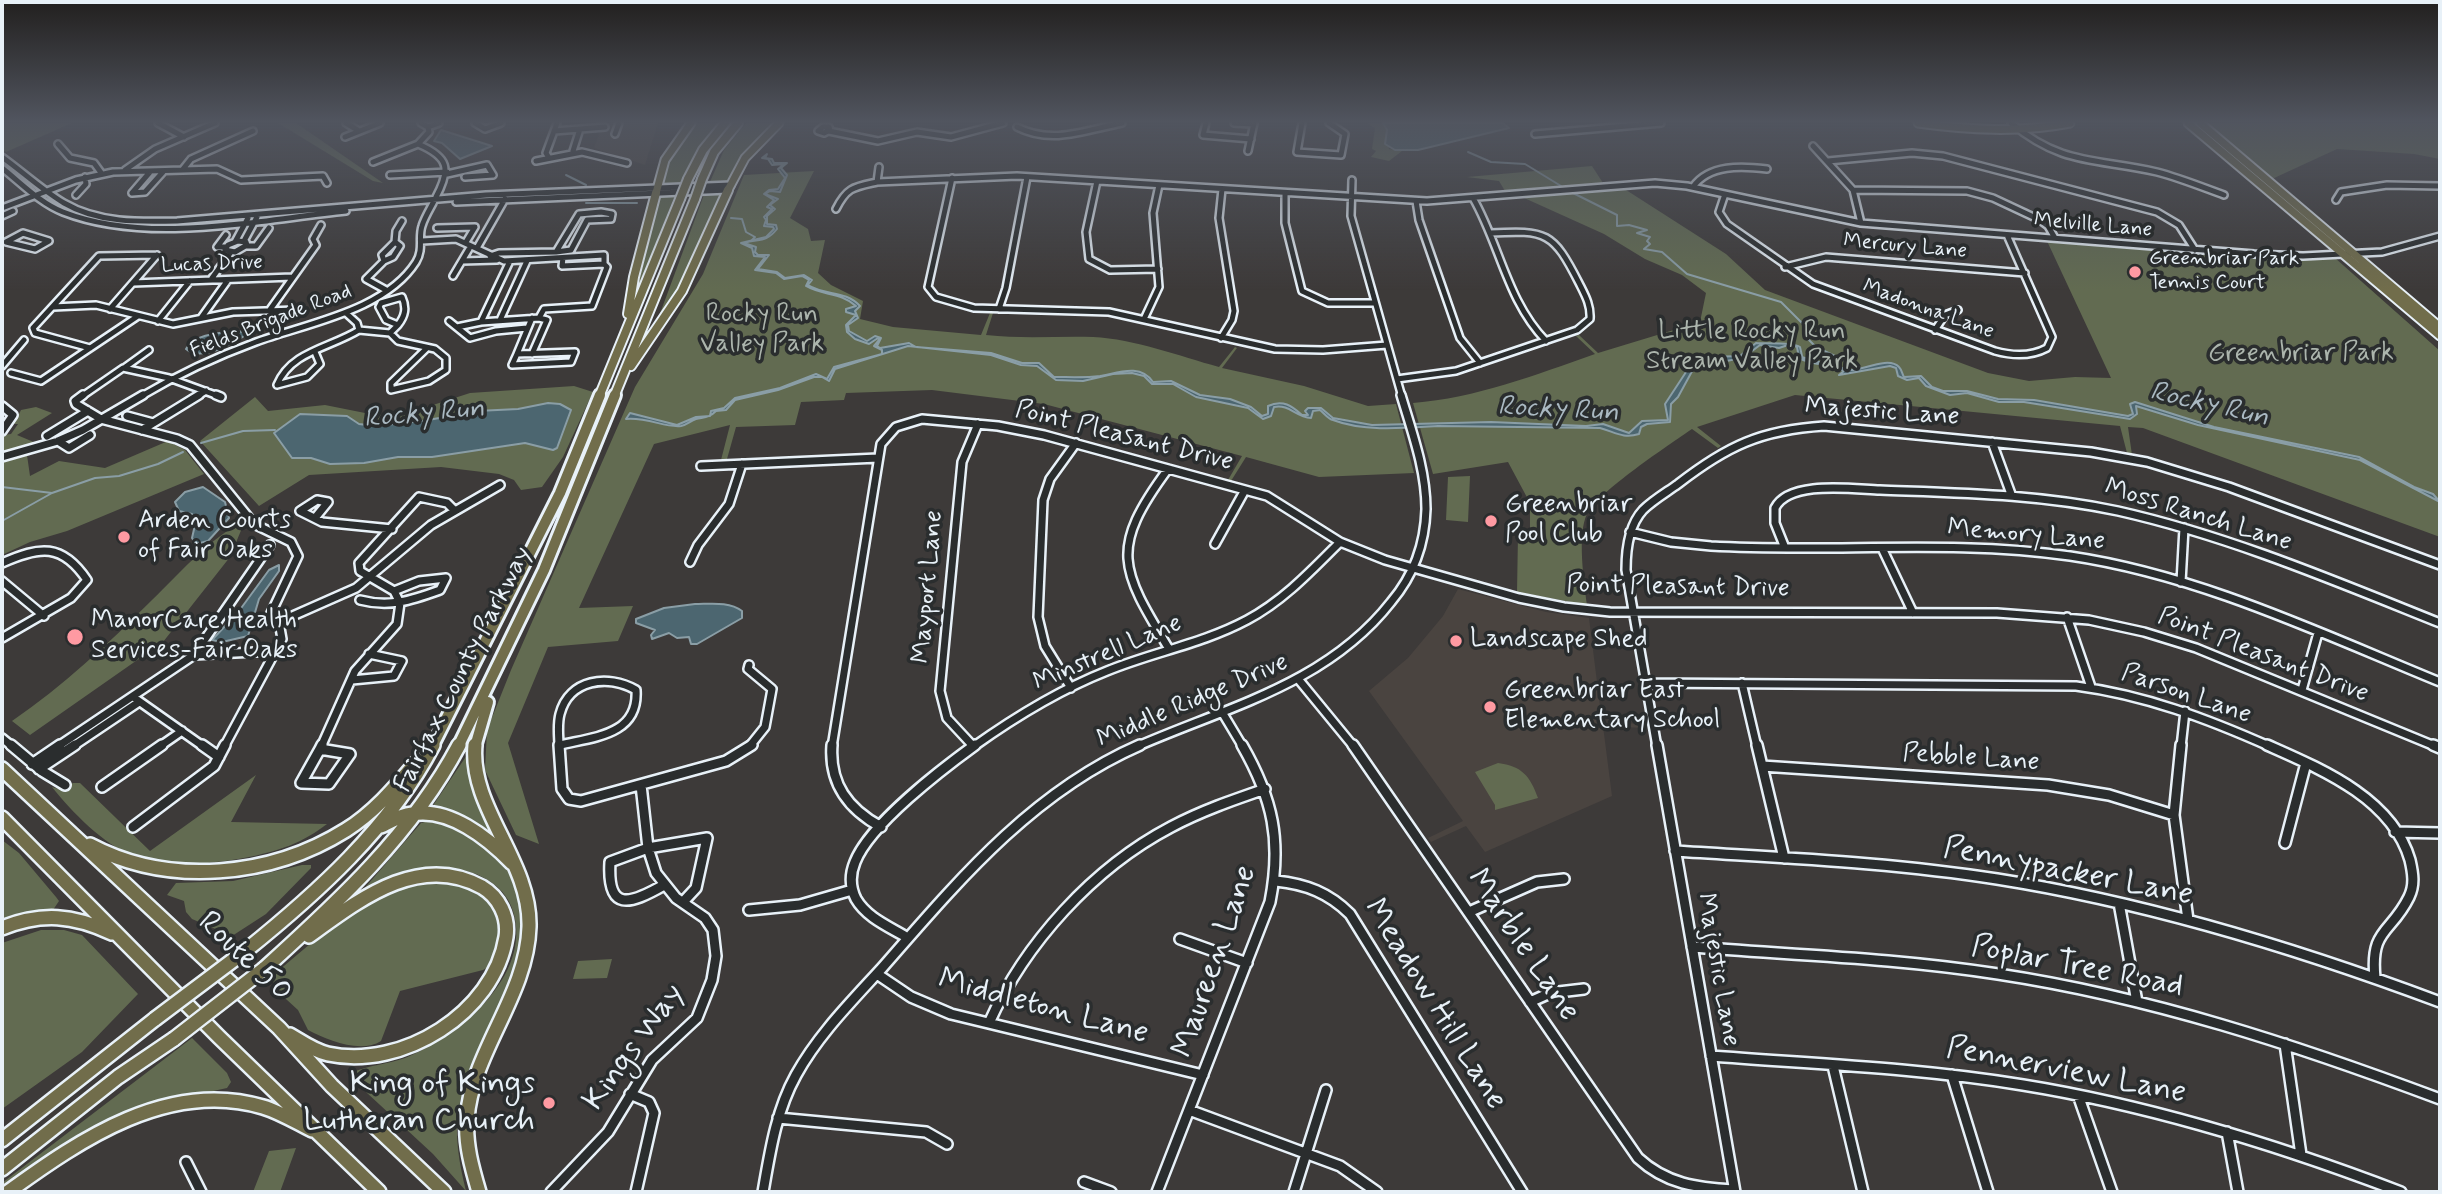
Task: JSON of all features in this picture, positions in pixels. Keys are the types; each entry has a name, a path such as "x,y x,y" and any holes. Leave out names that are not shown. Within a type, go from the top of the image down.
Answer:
{"highway":[{"name":"Fairfax County Parkway","path":"2,1140 311,896 378,827 426,758 560,493 688,179"},
{"name":"Fairfax County Parkway","path":"2,1169 118,1077 174,1039 264,969 363,876 417,813 445,770 498,670 549,563 702,179"},
{"path":"622,380 682,291 729,187"},
{"path":"622,341 634,277 657,190"},
{"path":"479,1192 471,1168 467,1139 469,1105 478,1069 519,979 528,938 528,913 516,868 475,773 477,733 498,670"},
{"path":"75,836 116,859 147,869 228,870 272,864 323,844 366,817 396,787 442,728"},
{"name":"Route 50","path":"2,769 279,1028 332,1086 444,1192"},
{"path":"378,827 417,813 457,822 493,843 516,868"},
{"path":"2,818 379,1192"},
{"path":"264,969 372,894 416,877 450,875 473,881 492,893 505,915 503,953 486,988 453,1021 419,1042 384,1054 341,1056 314,1049 279,1028"},
{"path":"2,928 40,916 64,915 85,920 120,937"},
{"path":"8,1192 66,1150 99,1132 139,1115 178,1104 221,1100 250,1104 323,1135"},
{"path":"2,1130 28,1119"}],"main road":[{"path":"657,190 660,179"},
{"path":"729,187 733,179"},
{"path":"2254,179 2440,336"},
{"path":"2265,179 2440,327"}],"street":[{"path":"16,179 60,211 110,225 158,227 435,200 729,187"},
{"path":"31,179 78,210 123,220 177,221 253,217"},
{"path":"2,208 81,179"},
{"path":"76,195 86,184 86,179"},
{"path":"144,179 132,192 145,192 157,179"},
{"path":"237,179 264,179"},
{"path":"325,179 327,183"},
{"name":"Fields Brigade Road","path":"58,441 170,379 256,342 346,313 386,290 409,272 417,260 422,244 421,227 445,179"},
{"name":"Melville Lane","path":"836,209 839,198 846,191 860,185 938,179"},
{"path":"952,179 929,290 935,299 944,303 999,309 1094,311 1144,317 1254,347 1282,350 1387,345"},
{"path":"999,309 1006,288 1027,179"},
{"name":"Melville Lane","path":"1057,179 1416,201 1644,183 1693,187 1861,223 2287,256 2391,251 2440,236"},
{"path":"1693,187 1697,179"},
{"path":"1843,179 1853,190 1861,223"},
{"path":"2029,179 2157,212 2179,225 2194,250"},
{"path":"2176,179 2224,195"},
{"name":"Middle Ridge Drive","path":"763,1192 778,1118 804,1060 908,938 996,842 1059,789 1130,748 1299,680 1336,658 1370,630 1396,598 1413,568 1425,533 1427,508 1423,474 1351,216 1352,180"},
{"path":"1097,181 1090,207 1086,251 1088,258 1110,270 1158,269"},
{"path":"1144,317 1158,293 1153,213 1159,185"},
{"path":"2336,200 2341,192 2368,186 2439,188"},
{"path":"1221,338 1230,326 1234,311 1219,218 1222,189"},
{"path":"435,200 505,199 657,190"},
{"path":"1853,190 1977,192 2040,220 2048,226 2055,238"},
{"path":"1285,193 1284,216 1302,291 1317,301 1332,304 1375,303"},
{"name":"Madonna Lane","path":"1725,194 1719,209 1723,220 1785,267 1821,288 2004,354 2031,355 2048,348 2052,341 2051,332 2007,235"},
{"path":"1473,198 1524,316 1546,341"},
{"path":"477,248 505,199"},
{"path":"1416,201 1419,220 1460,338 1480,363"},
{"path":"2,216 13,211"},
{"path":"490,256 499,253 556,252 571,250 587,220 611,219 612,214 579,214 556,252"},
{"path":"226,235 215,250 235,242 253,217"},
{"path":"249,246 253,217"},
{"path":"384,261 382,255 395,242 396,231 402,221"},
{"path":"268,311 316,245 313,239 321,225"},
{"path":"437,228 475,227 463,242"},
{"path":"212,278 231,252 249,246 269,229"},
{"path":"1396,379 1439,375 1480,363 1580,328 1591,316 1589,303 1563,249 1554,240 1520,231 1490,233"},
{"path":"23,233 49,240 35,249 4,244 23,233"},
{"path":"235,242 249,246"},
{"path":"386,290 366,279 399,250 400,246 395,242"},
{"path":"422,244 463,242 497,260"},
{"path":"226,247 226,251 231,252"},
{"path":"453,276 469,249"},
{"path":"90,348 35,333 33,328 99,256 157,255 110,309"},
{"path":"462,261 527,261 604,255 604,264 607,267 592,306 544,309 527,328 516,355 512,365 571,362 575,352 516,355"},
{"name":"Mercury Lane","path":"1785,267 1826,257 2025,273"},
{"path":"481,322 510,261"},
{"path":"500,320 527,261"},
{"name":"Lucas Drive","path":"133,283 292,277"},
{"path":"200,318 228,280"},
{"path":"158,321 190,281"},
{"path":"390,333 398,325 407,308 402,297 381,303 379,307 386,320 398,325"},
{"path":"53,307 96,305 173,324 233,312 297,310"},
{"path":"1935,330 1945,315 1958,310"},
{"path":"346,313 357,323 359,330"},
{"path":"11,373 41,381 138,316"},
{"path":"457,327 500,320 547,320 532,354"},
{"path":"449,321 470,338 496,331 527,328"},
{"path":"315,352 320,364 312,374 297,381 276,384 291,362 315,352 349,338 359,330 390,333 398,341 427,348 443,352 446,370 441,375 402,390 391,390 391,383 427,348"},
{"path":"2,366 24,340"},
{"path":"133,827 210,771 219,757 276,651 283,633 279,622 271,613 271,607 297,563 295,546 254,524 190,444 101,419 76,404 75,401 149,350"},
{"path":"123,368 170,379 221,397"},
{"path":"142,430 206,391"},
{"path":"2,406 13,415 2,431"},
{"path":"47,436 88,411"},
{"path":"127,416 153,423"},
{"name":"Point Pleasant Drive","path":"881,827 861,817 842,797 833,778 831,758 881,444 896,427 912,421 937,418 1029,431 1245,490 1283,503 1340,542 1413,568 1548,605 1580,610 1633,612 2018,613 2117,625 2171,639 2440,748"},
{"name":"Mayport Lane","path":"973,746 947,719 940,691 962,462 978,424"},
{"name":"Majestic Lane","path":"1734,1191 1625,558 1630,532 1648,505 1714,456 1736,446 1793,428 1824,426 2091,452 2179,471 2440,565"},
{"path":"2,457 58,441 69,448 90,435"},
{"path":"1992,442 2011,494"},
{"path":"1071,688 1047,655 1040,636 1038,617 1043,500 1050,479 1076,443"},
{"path":"701,466 878,458"},
{"path":"690,562 698,545 729,504 742,464"},
{"path":"1168,469 1132,524 1127,549 1132,584 1169,649"},
{"path":"279,622 336,598 371,578 431,524 499,485"},
{"path":"1215,544 1245,490"},
{"name":"Moss Ranch Lane","path":"1785,548 1773,510 1778,501 1795,492 1937,491 2011,494 2097,507 2184,528 2250,550 2440,623"},
{"path":"320,749 350,754 329,784 301,783 352,680 369,653 397,624 400,603 394,591 360,571 359,564 419,497 447,503 454,510"},
{"path":"315,518 322,522 391,529"},
{"path":"2181,582 2184,528"},
{"name":"Memory Lane","path":"1630,532 1691,547 1988,549 2042,553 2113,564 2181,582 2440,682"},
{"name":"Minstrell Lane","path":"852,890 855,861 862,848 925,785 973,746 1023,713 1071,688 1230,628 1267,608 1293,588 1340,542"},
{"path":"36,767 136,699 194,655 270,545"},
{"path":"1882,548 1913,613"},
{"path":"2,563 43,551 62,552 78,566 87,580 71,598 2,638"},
{"path":"360,600 381,607 400,603 440,590 446,578 427,577 394,591"},
{"path":"2,580 44,615"},
{"path":"2067,617 2091,687"},
{"path":"2302,690 2318,633"},
{"path":"194,655 276,651"},
{"path":"352,680 394,676 402,661 369,653"},
{"path":"560,745 623,727 633,713 638,696 636,690 629,685 596,680 575,688 559,711 560,745 562,789 569,799 581,801 726,761 752,744 765,727 773,694 772,689 748,669 749,665"},
{"name":"Marble Lane","path":"1299,680 1347,736 1643,1164 1662,1177 1684,1186 1734,1191"},
{"name":"Parson Lane","path":"1646,683 2039,684 2091,687 2133,695 2185,711 2306,763 2357,792 2395,832 2411,863 2413,885 2406,905 2376,942 2373,954 2375,978"},
{"path":"1742,683 1784,858"},
{"path":"136,699 219,757"},
{"path":"2185,711 2174,815 2189,920"},
{"name":"Maureen Lane","path":"1157,1192 1247,963 1276,881 1277,831 1265,789 1222,712"},
{"path":"102,787 182,731"},
{"path":"2,738 36,767 65,785"},
{"path":"2285,843 2306,763"},
{"name":"Pebble Lane","path":"1762,766 2048,785 2109,795 2174,815"},
{"path":"641,785 648,848 656,873 664,885 683,902 696,888 708,840 704,838 648,848 610,862 610,892 620,902 630,903 664,885"},
{"path":"989,1023 1000,996 1016,970 1079,896 1114,863 1148,838 1183,819 1265,789"},
{"path":"2395,832 2440,833"},
{"name":"Pennypacker Lane","path":"1675,851 1959,873 2119,903 2189,920 2375,978 2440,1002"},
{"path":"1469,912 1537,882 1564,879"},
{"name":"Meadow Hill Lane","path":"1276,881 1314,887 1335,899 1350,914 1522,1192"},
{"path":"749,910 800,905 852,890 866,911 908,938"},
{"name":"Kings Way","path":"551,1192 608,1132 652,1060 690,1027 702,1010 712,980 716,956 713,930 705,918 683,902"},
{"path":"2119,903 2137,1002"},
{"path":"1180,939 1247,963"},
{"name":"Poplar Tree Road","path":"1692,947 1952,968 2039,981 2137,1002 2285,1044 2440,1100"},
{"name":"Middleton Lane","path":"877,974 928,1006 1203,1075"},
{"path":"1530,1002 1550,993 1584,989"},
{"path":"2285,1044 2301,1155"},
{"name":"Pennerview Lane","path":"1711,1056 1952,1075 2078,1095 2227,1132 2301,1155 2401,1192"},
{"path":"1833,1066 1863,1192"},
{"path":"1952,1075 1988,1192"},
{"path":"1294,1192 1326,1090"},
{"path":"630,1094 649,1102 654,1113 636,1192"},
{"path":"2078,1095 2112,1192"},
{"path":"1189,1110 1307,1153 1355,1174 1377,1192"},
{"path":"778,1118 926,1132 947,1143"},
{"path":"2227,1132 2238,1192"},
{"path":"186,1163 201,1192"},
{"path":"1084,1182 1111,1192"}],"shaded area":[{"name":"Greenbriar East Elementary School","path":"1458,589 1546,612 1589,618 1602,722 1643,724 1644,728 1603,726 1612,796 1485,852 1466,826 1431,842 1428,838 1463,821 1369,691 1408,658 1443,616"}],"green space":[{"path":"664,179 682,179 679,185 662,186"},
{"path":"711,179 730,179 728,183 709,184"},
{"name":"Rocky Run Valley Park","path":"742,179 810,179 790,218 808,229 811,241 825,240 818,273 831,285 863,301 860,319 893,327 981,335 990,313 993,313 986,335 1109,338 1141,344 1219,367 1235,347 1237,348 1222,368 1304,386 1368,406 1396,404 1414,473 1319,477 1246,457 1231,481 1228,480 1242,456 1044,404 932,390 846,393 844,400 801,402 795,425 736,427 727,459 721,460 730,425 654,444 579,608 633,606 618,641 548,647 508,743 539,844 516,835 485,770 487,730 635,387 703,274"},
{"path":"1481,179 1600,179 1603,183 1505,191 1499,181"},
{"path":"1623,188 1726,254 1765,290 1988,373 2029,381 2075,377 2111,378 2047,241 2268,258 2335,258 2440,351 2440,537 2143,428 2128,427 2132,455 2127,453 2120,426 1795,395 1697,427 1721,446 1718,448 1692,429 1635,469 1594,504 1587,514 1582,533 1587,605 1517,592 1518,535 1530,535 1530,503 1508,462 1433,474 1413,403 1482,391 1595,354 1576,336 1579,335 1598,353 1700,322 1706,293 1682,275 1645,259 1604,234 1522,197"},
{"path":"705,192 723,192 681,287 655,327"},
{"path":"676,193 635,296 660,196"},
{"path":"574,386 593,392 563,457 542,487 521,490 514,480 499,474 441,467 309,475 259,506 200,441 255,397 268,411 325,405 399,416 470,393"},
{"path":"36,407 52,413 17,435 36,443 2,452 4,435 11,434 18,424 14,424 21,410"},
{"path":"168,441 185,450 204,474 2,555 2,463 27,455 30,476 59,461 105,468"},
{"path":"1470,476 1468,522 1446,520 1448,477"},
{"path":"237,525 242,528 230,557 163,642 30,735 12,721 85,664 203,550"},
{"path":"467,755 470,773 491,831 434,810 434,804"},
{"path":"1498,763 1524,773 1538,798 1495,810 1495,805 1475,772"},
{"path":"256,775 231,822 327,824 304,839 263,854 217,862 170,864 133,856 110,843 79,817 52,787 62,790 73,783 80,783 150,851"},
{"path":"429,821 466,834 483,844 498,858 516,887 523,918 519,950 510,982 468,1077 459,1107 458,1149 466,1191 433,1154 353,1080 353,1072 405,1058 447,1035 468,1019 502,981 512,958 516,935 510,903 500,889 478,875 461,870 436,870 387,886 363,890 421,823"},
{"path":"2,840 19,853 59,901 53,910 2,922"},
{"path":"311,865 311,868 266,914 232,936 192,919 186,912 184,901 167,895 176,883 233,881"},
{"path":"432,880 469,888 482,894 491,903 498,927 492,965 483,970 400,991 381,1041 373,1045 344,1044 308,1030 298,1010 275,989 271,977 326,931 365,905 386,894"},
{"path":"41,930 64,930 82,935 138,994 82,1052 2,1109 2,943"},
{"path":"612,959 607,978 573,979 578,961"},
{"path":"192,1038 227,1073 231,1082 227,1088 163,1102 2,1192 2,1183"},
{"path":"296,1148 280,1192 253,1192 269,1151"}],"water":[{"path":"785,179 780,192 770,191 765,194 778,199 770,205 775,209 767,216 767,224 776,225 777,229 765,239 744,243 756,247 755,252 758,255 769,255 758,269 777,272 785,278 804,275 812,280 808,285 854,301 860,306 855,311 858,318 848,325 849,331 867,341 875,336 881,338 877,346 880,348 909,343 916,347 908,346 835,369 829,381 814,377 778,390 735,400 726,410 710,415 711,411 724,408 735,398 780,388 816,374 827,379 834,367 882,354 882,350 874,346 878,338 869,344 855,339 847,332 846,325 856,315 846,312 846,309 856,306 850,302 806,286 809,280 802,276 784,279 776,273 755,270 765,257 754,256 752,248 741,243 766,237 774,229 764,226 764,217 772,209 767,207 774,200 764,194 769,190 778,189"},
{"path":"239,331 247,334 217,350 200,354 186,349 202,337"},
{"name":"Rocky Run","path":"1756,343 1790,344 1779,348 1760,345 1736,359 1696,364 1678,397 1671,404 1670,422 1647,424 1641,427 1639,434 1628,436 1600,428 1371,428 1345,424 1331,419 1320,410 1313,411 1311,418 1301,415 1289,409 1280,407 1274,407 1271,416 1263,419 1248,408 1196,397 1173,384 1152,384 1144,376 1132,373 1083,381 1056,380 1037,366 1021,365 991,355 921,347 991,353 1022,363 1039,363 1054,377 1094,377 1135,371 1148,376 1153,382 1171,381 1200,395 1230,399 1251,407 1262,416 1268,414 1268,406 1283,403 1302,415 1308,415 1305,411 1308,408 1321,408 1333,418 1372,425 1491,422 1586,426 1603,424 1629,433 1642,421 1668,420 1665,404 1688,369 1688,362 1709,357 1740,356"},
{"name":"Rocky Run","path":"1792,345 1800,347 1802,356 1799,356 1852,370 1883,363 1895,364 1904,377 1921,376 1932,387 1943,391 1967,391 1998,399 2034,400 2128,416 2133,414 2130,404 2135,402 2214,427 2359,457 2414,487 2433,494 2440,502 2360,460 2198,425 2136,406 2137,414 2130,419 2024,402 1999,402 1967,393 1950,395 1926,386 1919,378 1907,380 1898,376 1896,368 1890,366 1839,375 1844,371 1799,358 1797,347"},
{"path":"548,403 560,404 571,410 557,448 553,450 525,443 432,457 398,457 364,463 330,464 311,458 292,458 274,433 300,414 347,416 359,424 375,426"},
{"path":"630,413 677,425 696,417 709,416 681,426 626,419"},
{"path":"203,487 225,502 229,518 208,541 196,544 192,538 195,525 192,514 179,511 175,502 185,492"},
{"path":"279,565 279,571 259,599 248,636 222,642 212,640 239,611 269,570"},
{"path":"695,604 731,606 742,611 742,618 697,644 691,644 689,637 677,638 669,633 652,639 651,635 655,630 636,623 636,619 664,608"}],"waterway":[{"path":"573,179 586,185"},
{"path":"1549,179 1561,186"},
{"path":"1573,193 1617,215 1617,226 1629,225 1647,230 1637,233 1650,237 1647,241 1650,244 1644,249 1662,252 1687,274 1781,302 1805,326 1803,334 1816,347 1860,368"},
{"path":"586,203 637,203"},
{"path":"731,218 742,219 746,232 755,237 752,240"},
{"name":"Rocky Run","path":"201,443 243,431 275,430"},
{"name":"Rocky Run","path":"52,493 95,478 119,476 158,464 183,452"},
{"name":"Rocky Run","path":"2,487 52,493"},
{"path":"2,521 52,493"}],"place":[{"name":"Greenbriar Park Tennis Court","path":"2135,272"},
{"name":"Greenbriar Pool Club","path":"1491,521"},
{"name":"Arden Courts of Fair Oaks","path":"124,537"},
{"name":"ManorCare Health Services-Fair Oaks","path":"75,637"},
{"name":"Landscape Shed","path":"1456,641"},
{"name":"Greenbriar East Elementary School","path":"1490,707"},
{"name":"King of Kings Lutheran Church","path":"549,1103"}],"park label":[{"name":"Little Rocky Run Stream Valley Park","path":"1752,348"},
{"name":"Greenbriar Park","path":"2301,355"}]}
